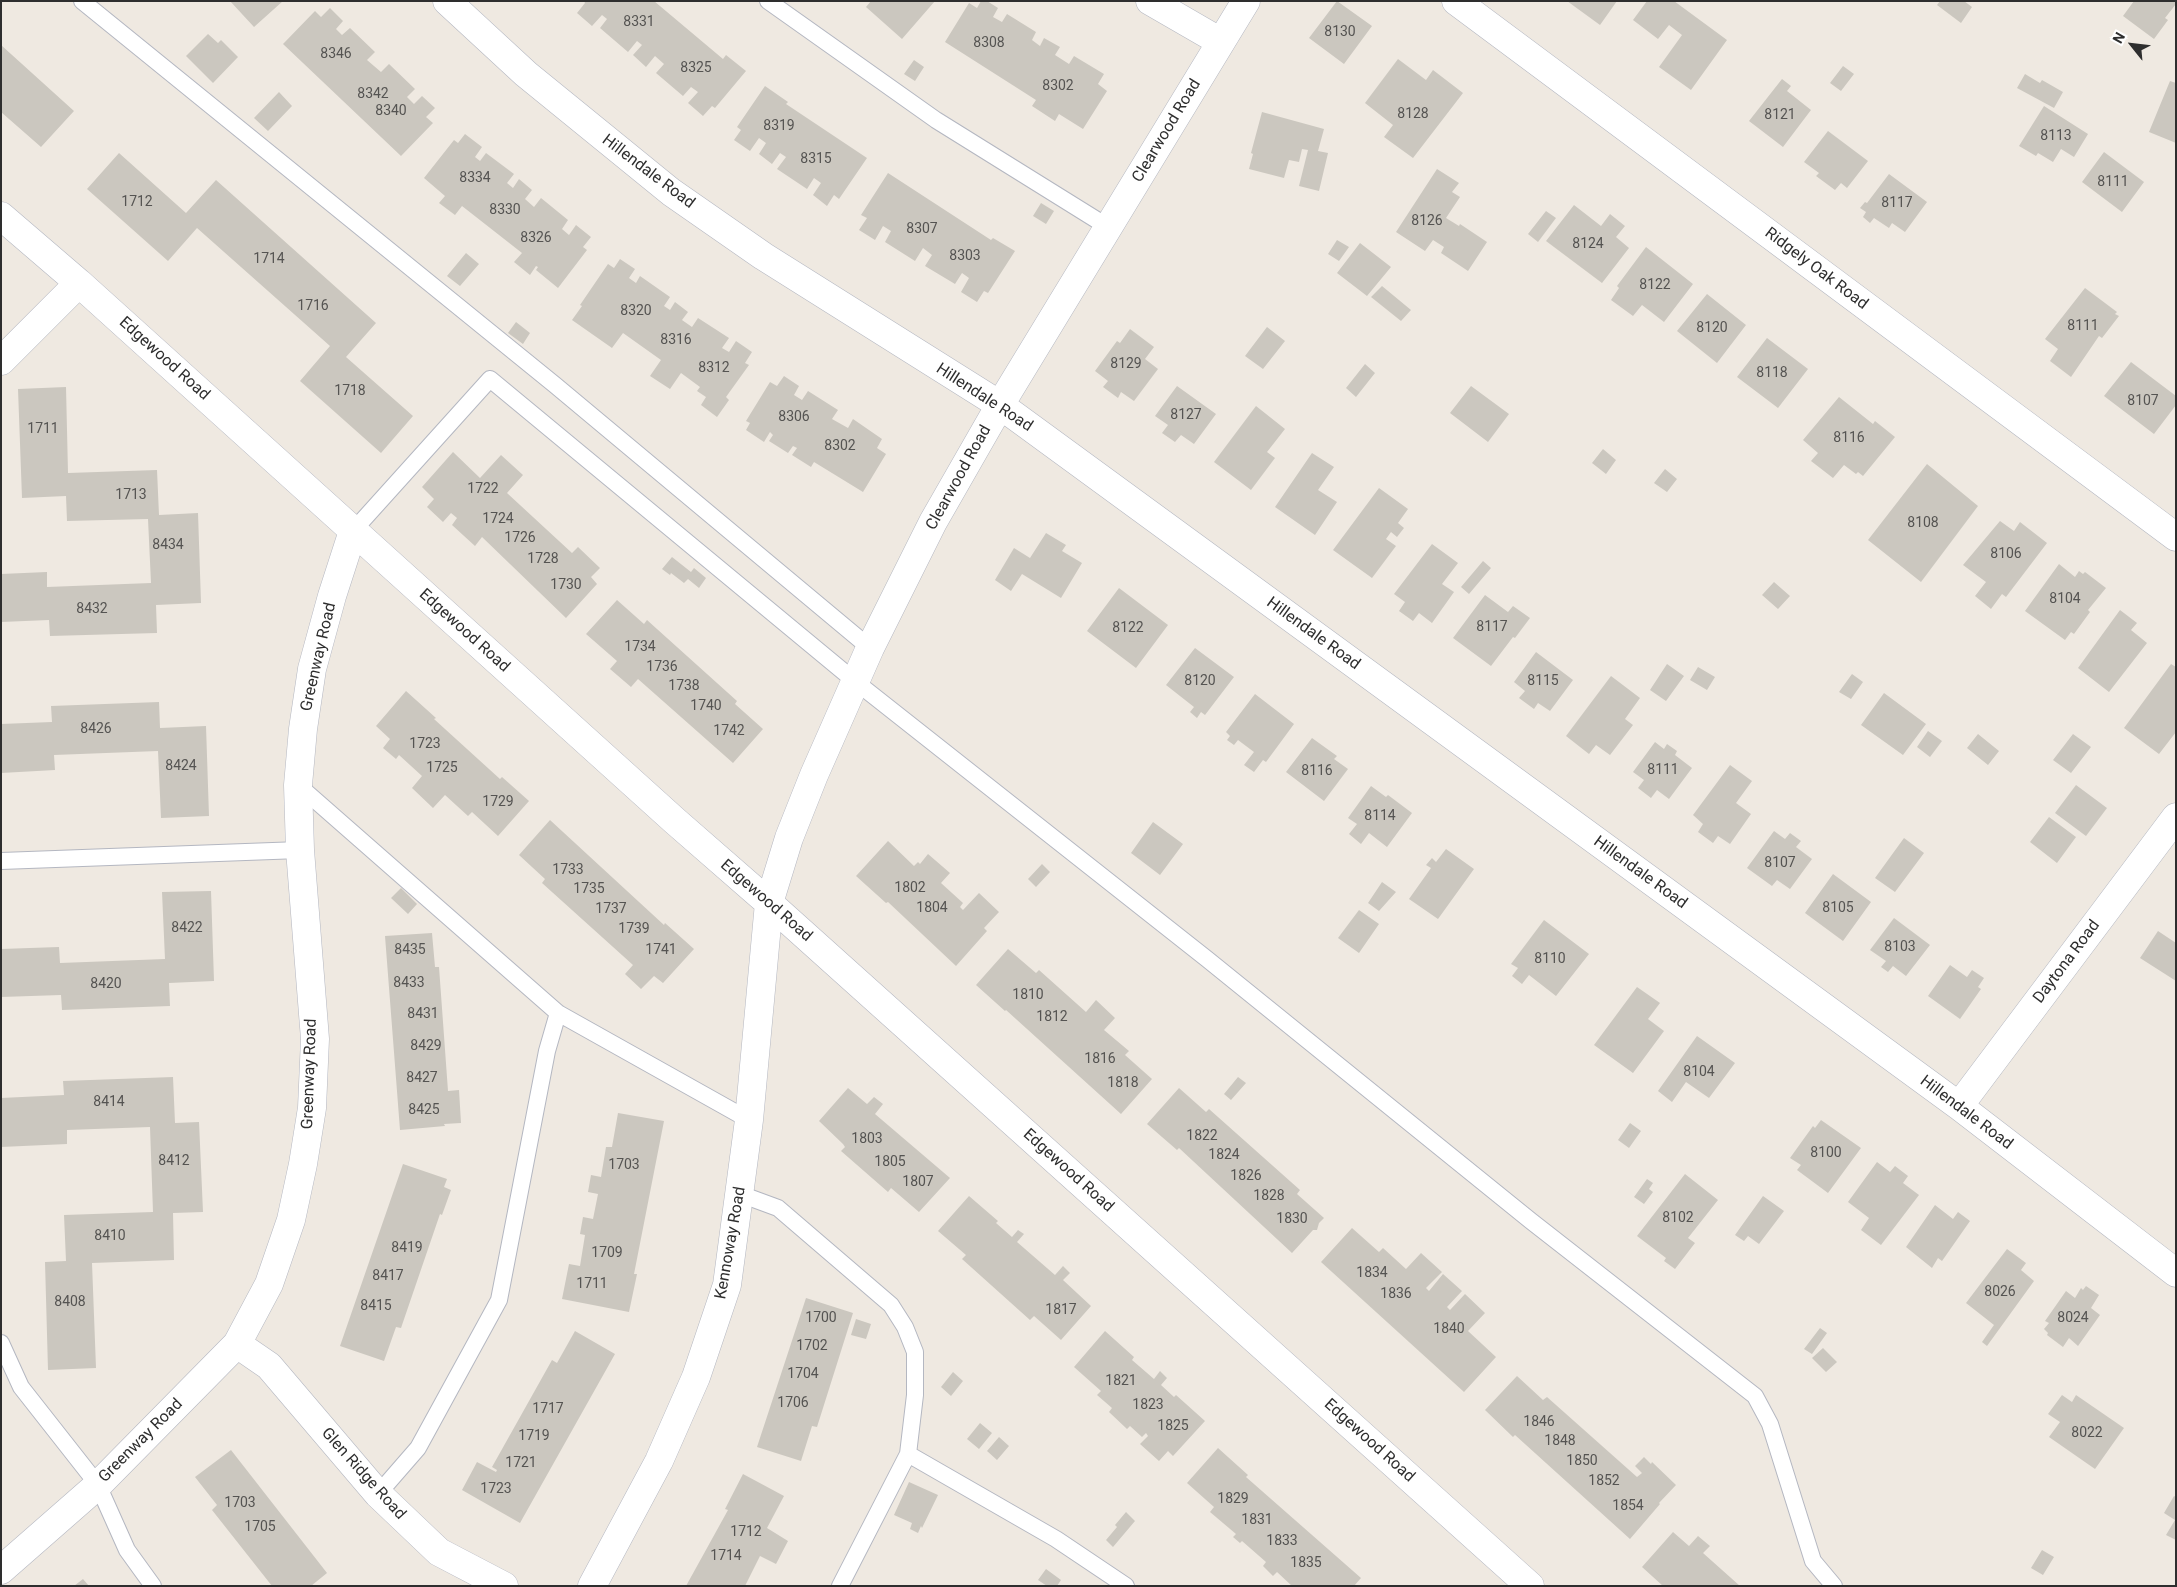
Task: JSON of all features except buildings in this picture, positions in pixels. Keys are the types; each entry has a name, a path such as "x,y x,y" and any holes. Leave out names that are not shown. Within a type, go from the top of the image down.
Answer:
{"street":[{"name":"Hillendale Road","path":"447,1 526,74 671,192 772,261 1000,405 1959,1106 2176,1273"},
{"path":"1150,1 1221,42"},
{"name":"Clearwood Road","path":"769,903 789,838 870,648 933,522 1000,405 1246,1"},
{"name":"Ridgely Oak Road","path":"1456,1 2176,537"},
{"name":"Edgewood Road","path":"1,216 80,283 667,814 769,903 1530,1586"},
{"path":"1,361 80,283"},
{"name":"Greenway Road","path":"1,1570 98,1484 237,1344 269,1284 291,1220 312,1108 315,1039 300,850 298,785 303,729 312,669 332,596 353,531"},
{"name":"Daytona Road","path":"1959,1106 2176,817"},
{"name":"Kennoway Road","path":"592,1586 659,1461 696,1377 727,1284 749,1120 769,903"},
{"name":"Glen Ridge Road","path":"237,1344 269,1366 378,1494 439,1552 504,1586"}],"lane":[{"path":"82,1 555,385 870,648"},
{"path":"768,1 936,120 1108,227"},
{"path":"353,531 490,379 856,682 1207,959 1530,1221 1755,1396 1770,1424 1813,1561 1834,1586"},
{"path":"298,785 558,1013 749,1120"},
{"path":"1,861 300,850"},
{"path":"378,1494 418,1448 499,1300 547,1051 558,1013"},
{"path":"740,1194 778,1208 890,1304 905,1327 915,1352 915,1395 908,1454 840,1586"},
{"path":"1,1343 21,1387 98,1484 127,1550 153,1586"},
{"path":"908,1454 1056,1539 1126,1586"}]}
